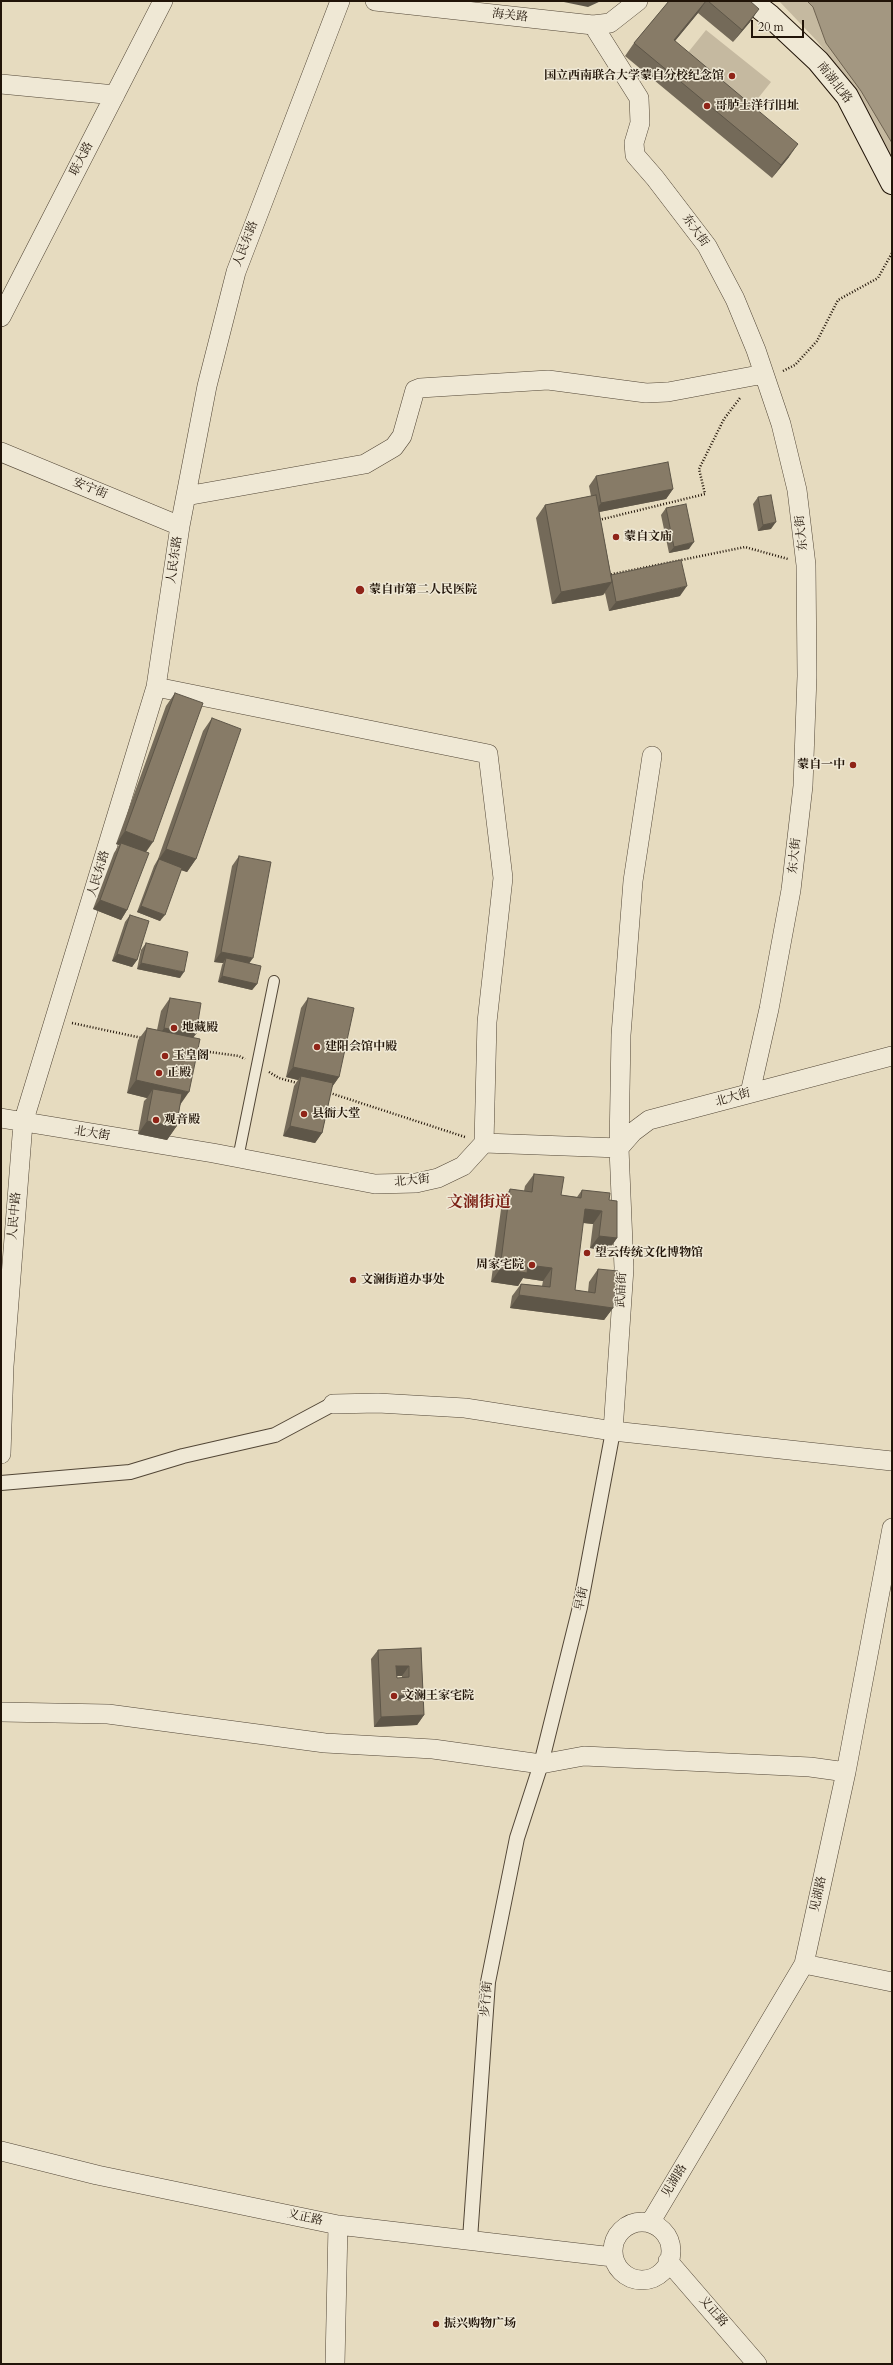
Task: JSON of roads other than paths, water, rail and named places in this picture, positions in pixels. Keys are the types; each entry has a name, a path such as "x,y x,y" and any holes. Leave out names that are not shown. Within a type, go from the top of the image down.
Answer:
{"main road":[{"name":"南湖北路","path":"751,1 770,16 818,61 847,96 892,183"}],"street":[{"name":"联大路","path":"1,317 163,1"},
{"name":"人民东路","path":"23,1123 156,687 180,526 207,386 236,272 340,1"},
{"name":"海关路","path":"375,1 593,25 610,23 638,1"},
{"name":"东大街","path":"593,25 639,98 640,122 634,143 635,155 655,178 707,246 735,299 765,377 781,424 797,490 806,573 807,676 803,786 791,890 769,1010 750,1093"},
{"path":"1,84 115,96"},
{"path":"186,496 365,464 394,447 402,436 415,390 420,388 548,380 646,393 668,392 765,377"},
{"name":"安宁街","path":"1,452 180,526"},
{"path":"156,687 488,754 502,878 487,1022 484,1143 619,1148"},
{"name":"武庙街","path":"614,1431 624,1268 619,1148 621,1035 633,880 652,756"},
{"name":"北大街","path":"619,1148 633,1132 649,1120 892,1056"},
{"name":"北大街","path":"1,1118 23,1123 238,1158 375,1184 416,1183 438,1178 463,1166 484,1143"},
{"name":"人民中路","path":"1,1454 4,1358 23,1123"},
{"path":"1,1482 130,1472 183,1456 275,1435 333,1404 378,1403 465,1408 614,1431 892,1461"},
{"name":"早街","path":"541,1764 580,1607 614,1431"},
{"name":"见湖路","path":"650,2223 804,1964 846,1772 892,1528"},
{"path":"1,1712 108,1714 325,1743 433,1748 541,1764 584,1756 810,1767 846,1772"},
{"name":"步行街","path":"470,2239 488,1982 517,1838 541,1764"},
{"path":"804,1964 892,1982"},
{"name":"义正路","path":"1,2151 97,2175 338,2225 470,2239 613,2257"},
{"path":"642,2221 650,2223 658,2227 669,2241 671,2249 668,2261 660,2273 653,2278 642,2280 626,2275 618,2268 613,2257 614,2240 625,2227 642,2221"},
{"path":"335,2364 338,2225"},
{"name":"义正路","path":"668,2261 757,2364"}],"lane":[{"path":"238,1158 274,981"}],"place":[{"name":"国立西南联合大学蒙自分校纪念馆","path":"732,76"},
{"name":"哥胪士洋行旧址","path":"707,106"},
{"name":"蒙自文庙","path":"616,537"},
{"name":"蒙自市第二人民医院","path":"360,590"},
{"name":"蒙自一中","path":"853,765"},
{"name":"地藏殿","path":"174,1028"},
{"name":"建阳会馆中殿","path":"317,1047"},
{"name":"玉皇阁","path":"165,1056"},
{"name":"正殿","path":"159,1073"},
{"name":"县衙大堂","path":"304,1114"},
{"name":"观音殿","path":"156,1120"},
{"name":"望云传统文化博物馆","path":"587,1253"},
{"name":"周家宅院","path":"532,1265"},
{"name":"文澜街道办事处","path":"353,1280"},
{"name":"文澜王家宅院","path":"394,1696"},
{"name":"振兴购物广场","path":"436,2324"}],"district":[{"name":"文澜街道","path":"479,1203"}]}
